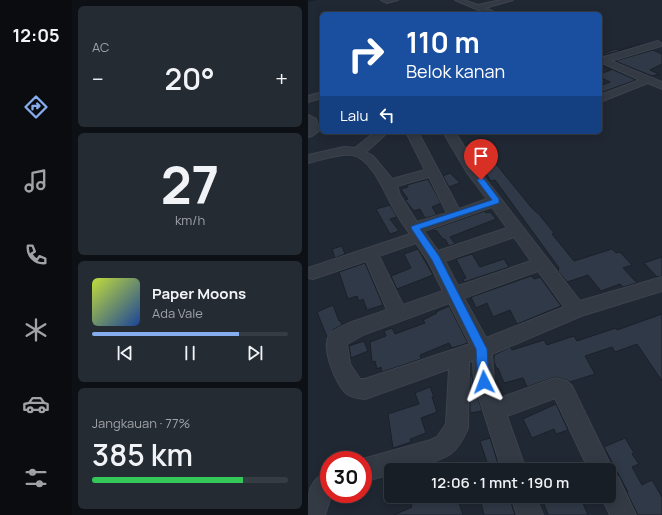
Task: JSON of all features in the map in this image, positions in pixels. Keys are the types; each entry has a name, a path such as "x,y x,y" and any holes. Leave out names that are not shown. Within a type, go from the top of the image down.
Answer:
{"street":[{"path":"384,0 387,2 395,0"},
{"path":"458,0 489,12"},
{"path":"478,8 510,0"},
{"path":"602,59 658,44"},
{"path":"602,59 662,86"},
{"path":"602,98 648,80"},
{"path":"308,99 320,96"},
{"path":"308,118 312,121 314,130 308,134"},
{"path":"358,152 380,134"},
{"path":"413,134 432,172 445,193 455,215"},
{"path":"450,134 475,174 576,310"},
{"path":"308,159 344,151 358,152 369,159 389,184 404,214 435,258 482,349 484,382 512,463"},
{"path":"389,184 432,172"},
{"path":"313,273 370,253 455,215 496,201"},
{"path":"435,258 518,230"},
{"path":"370,253 398,314"},
{"path":"542,263 358,328 344,335 337,340 337,349 342,372 355,388 365,389 482,349 576,310 662,284"},
{"path":"372,467 434,451 445,444 453,436 457,428 459,356"},
{"path":"493,410 555,388 560,388 565,393 599,463"},
{"path":"312,515 320,492"},
{"path":"616,500 623,515"},
{"path":"526,503 530,515"}],"building":[{"path":"639,44 640,45 602,55 616,49 619,50"},
{"path":"653,50 662,54 662,64 650,70 659,74 652,76 615,61"},
{"path":"602,65 636,80 602,92 602,85 610,82 602,78 602,73 611,70"},
{"path":"492,159 531,207 538,213 554,233 552,234 574,261 612,249 616,253 620,252 632,265 623,268 637,283 623,287 620,284 601,291 588,275 567,282 558,271 559,268 495,180 491,181 485,172 487,172 480,162"},
{"path":"450,173 460,183 449,187 443,176"},
{"path":"428,179 441,203 432,207 437,215 425,218 420,209 414,211 405,200 408,199 401,189 408,187 407,185"},
{"path":"390,205 397,217 390,219 399,231 390,234 376,209"},
{"path":"485,211 486,213 490,212 496,219 450,237 455,244 449,246 445,239 443,239 436,230 435,231 433,229"},
{"path":"342,246 345,254 335,258 332,249"},
{"path":"418,249 433,275 397,289 391,276 411,268 404,254"},
{"path":"472,254 480,267 504,259 509,267 464,282 463,279 466,278 456,259"},
{"path":"662,257 662,276 657,277 644,263"},
{"path":"365,263 383,305 367,310 363,299 359,301 357,296 348,299 339,272"},
{"path":"531,276 534,279 540,277 561,306 517,324 510,310 493,317 487,303 476,308 471,297"},
{"path":"333,305 342,325 334,329 327,337 317,312"},
{"path":"449,306 468,343 452,348 449,343 420,355 421,359 382,372 381,367 377,369 375,361 372,362 370,342 386,336 384,331 392,328 395,334 425,323 423,320"},
{"path":"662,314 662,381 637,344 615,352 612,347 585,356 595,374 570,382 555,377 527,387 523,378 504,383 494,362 494,355 511,347 512,350 544,340 547,345 574,336 577,341 616,328 617,330"},
{"path":"364,341 368,351 351,358 349,346"},
{"path":"470,376 472,376 482,411 470,413"},
{"path":"430,387 437,412 421,418 426,433 410,439 411,442 393,448 388,414 419,404 415,393"},
{"path":"556,404 568,430 556,434 554,429 532,438 523,419"},
{"path":"490,438 498,463 488,463 480,441"},
{"path":"625,438 634,453 632,454 639,464 632,467 642,485 652,480 662,497 662,515 638,515 616,470 616,463 613,463 604,447"},
{"path":"411,503 459,503 463,515 394,515 412,507"},
{"path":"481,503 511,503 515,515 484,515"},
{"path":"544,503 583,503 588,515 548,515"}],"waterway":[{"path":"308,1 315,0"}],"route":[{"path":"481,180 496,201 415,228 435,258 474,331 482,349 484,382"}]}
